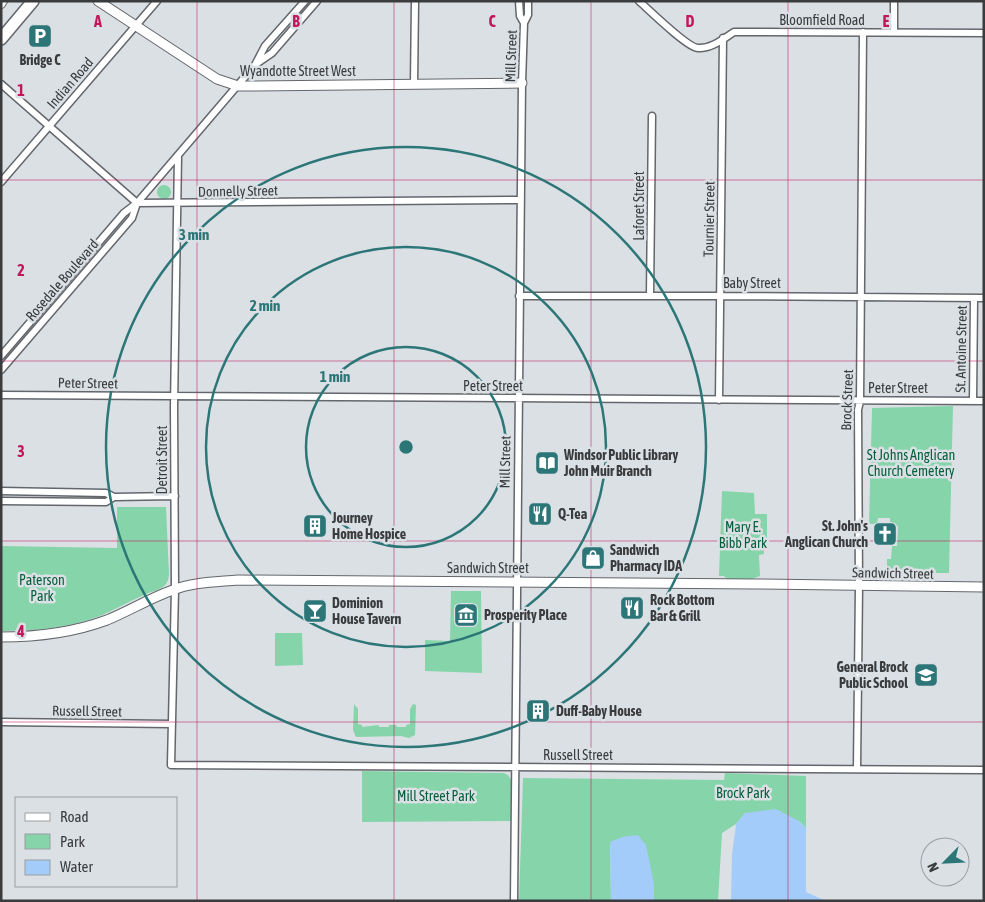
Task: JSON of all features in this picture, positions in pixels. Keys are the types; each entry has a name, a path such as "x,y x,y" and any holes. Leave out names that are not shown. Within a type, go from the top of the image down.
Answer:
{"highway":[{"path":"1,39 33,1"}],"main road":[{"name":"Wyandotte Street West","path":"98,1 216,79 238,86 522,83"},
{"name":"Sandwich Street","path":"1,637 35,637 78,629 107,619 175,589 212,582 238,580 984,587"}],"street":[{"name":"Indian Road","path":"1,182 157,1"},
{"name":"Rosedale Boulevard","path":"1,356 124,213 137,203 238,86 255,65 265,46 305,1"},
{"name":"Rosedale Boulevard","path":"255,65 272,53 317,1"},
{"path":"414,84 415,1"},
{"name":"Mill Street","path":"519,1 520,16 524,23"},
{"name":"Mill Street","path":"514,901 522,83 524,23 528,15 528,1"},
{"name":"Bloomfield Road","path":"639,1 685,42 696,48 709,47 734,32 984,33"},
{"path":"894,1 894,32"},
{"name":"Brock Street","path":"857,769 858,410 860,400 863,32"},
{"name":"Tournier Street","path":"719,400 723,38"},
{"path":"1,84 137,203"},
{"name":"Laforet Street","path":"650,296 652,116"},
{"name":"Detroit Street","path":"171,765 175,589 174,397 178,156"},
{"name":"Donnelly Street","path":"137,203 521,200"},
{"name":"Rosedale Boulevard","path":"1,370 132,218 137,203"},
{"name":"Baby Street","path":"519,296 984,298"},
{"name":"St. Antoine Street","path":"973,401 974,298"},
{"name":"Peter Street","path":"1,395 984,401"},
{"path":"1,491 106,493 114,497 174,496"},
{"path":"1,501 106,502 114,497"},
{"name":"Russell Street","path":"1,722 172,724"},
{"name":"Russell Street","path":"171,765 984,770"}],"green space":[{"path":"161,185 167,185 171,192 167,199 161,199 157,195 157,189"},
{"name":"St Johns Anglican Church Cemetery","path":"953,406 949,573 887,573 887,559 891,559 892,546 897,546 898,526 890,524 890,518 878,518 877,524 869,524 872,408"},
{"name":"Mary E. Bibb Park","path":"722,491 754,493 755,514 767,514 767,545 764,545 764,554 759,555 760,576 752,579 727,579 724,576 719,576"},
{"name":"Paterson Park","path":"117,507 166,507 169,574 166,584 160,589 88,620 51,628 1,631 1,546 117,548"},
{"name":"Prosperity Place","path":"451,591 481,591 482,673 425,671 425,640 450,641"},
{"path":"275,633 302,633 303,665 275,666"},
{"path":"354,704 358,709 358,724 362,725 362,727 379,725 379,727 389,727 389,725 396,725 397,727 406,727 406,725 410,724 410,709 413,704 416,705 415,735 409,738 401,736 356,737 353,730"},
{"name":"Mill Street Park","path":"362,771 504,773 511,780 511,821 362,822"},
{"name":"Brock Park","path":"725,773 806,776 806,828 799,821 745,813 736,824 722,833 718,901 654,901 654,884 610,842 611,901 519,901 523,778 724,780"}],"water":[{"path":"776,809 799,821 806,828 806,892 826,901 731,901 732,855 736,824 745,813"},
{"path":"638,835 646,845 654,884 654,901 611,901 610,842 622,837"}],"place":[{"name":"Bridge C","path":"40,36"},
{"name":"Windsor Public Library John Muir Branch","path":"547,463"},
{"name":"Q-Tea","path":"540,514"},
{"name":"Journey Home Hospice","path":"315,526"},
{"name":"St. John's Anglican Church","path":"885,534"},
{"name":"Sandwich Pharmacy IDA","path":"593,558"},
{"name":"Rock Bottom Bar & Grill","path":"632,608"},
{"name":"Dominion House Tavern","path":"315,611"},
{"name":"Prosperity Place","path":"466,615"},
{"name":"General Brock Public School","path":"926,675"},
{"name":"Duff-Baby House","path":"538,711"}]}
